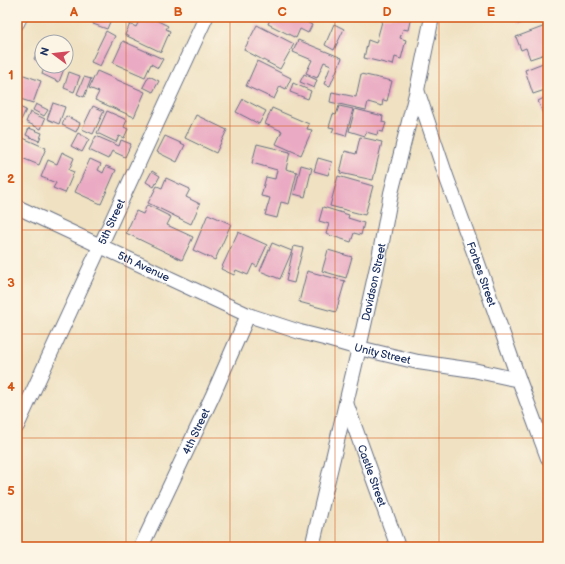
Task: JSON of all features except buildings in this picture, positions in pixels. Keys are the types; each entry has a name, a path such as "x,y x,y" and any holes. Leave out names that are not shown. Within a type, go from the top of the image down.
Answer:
{"street":[{"path":"17,23 20,17"},
{"name":"5th Street","path":"17,426 206,17"},
{"name":"Davidson Street","path":"312,547 359,348 379,258 391,193 417,90 432,17"},
{"name":"Forbes Street","path":"417,90 446,176 548,458"},
{"name":"5th Avenue","path":"17,207 248,315"},
{"name":"Unity Street","path":"248,315 300,332 359,348 418,362 473,370 519,380"},
{"name":"4th Street","path":"141,547 212,397 248,315"},
{"name":"Castle Street","path":"346,403 398,547"}]}
